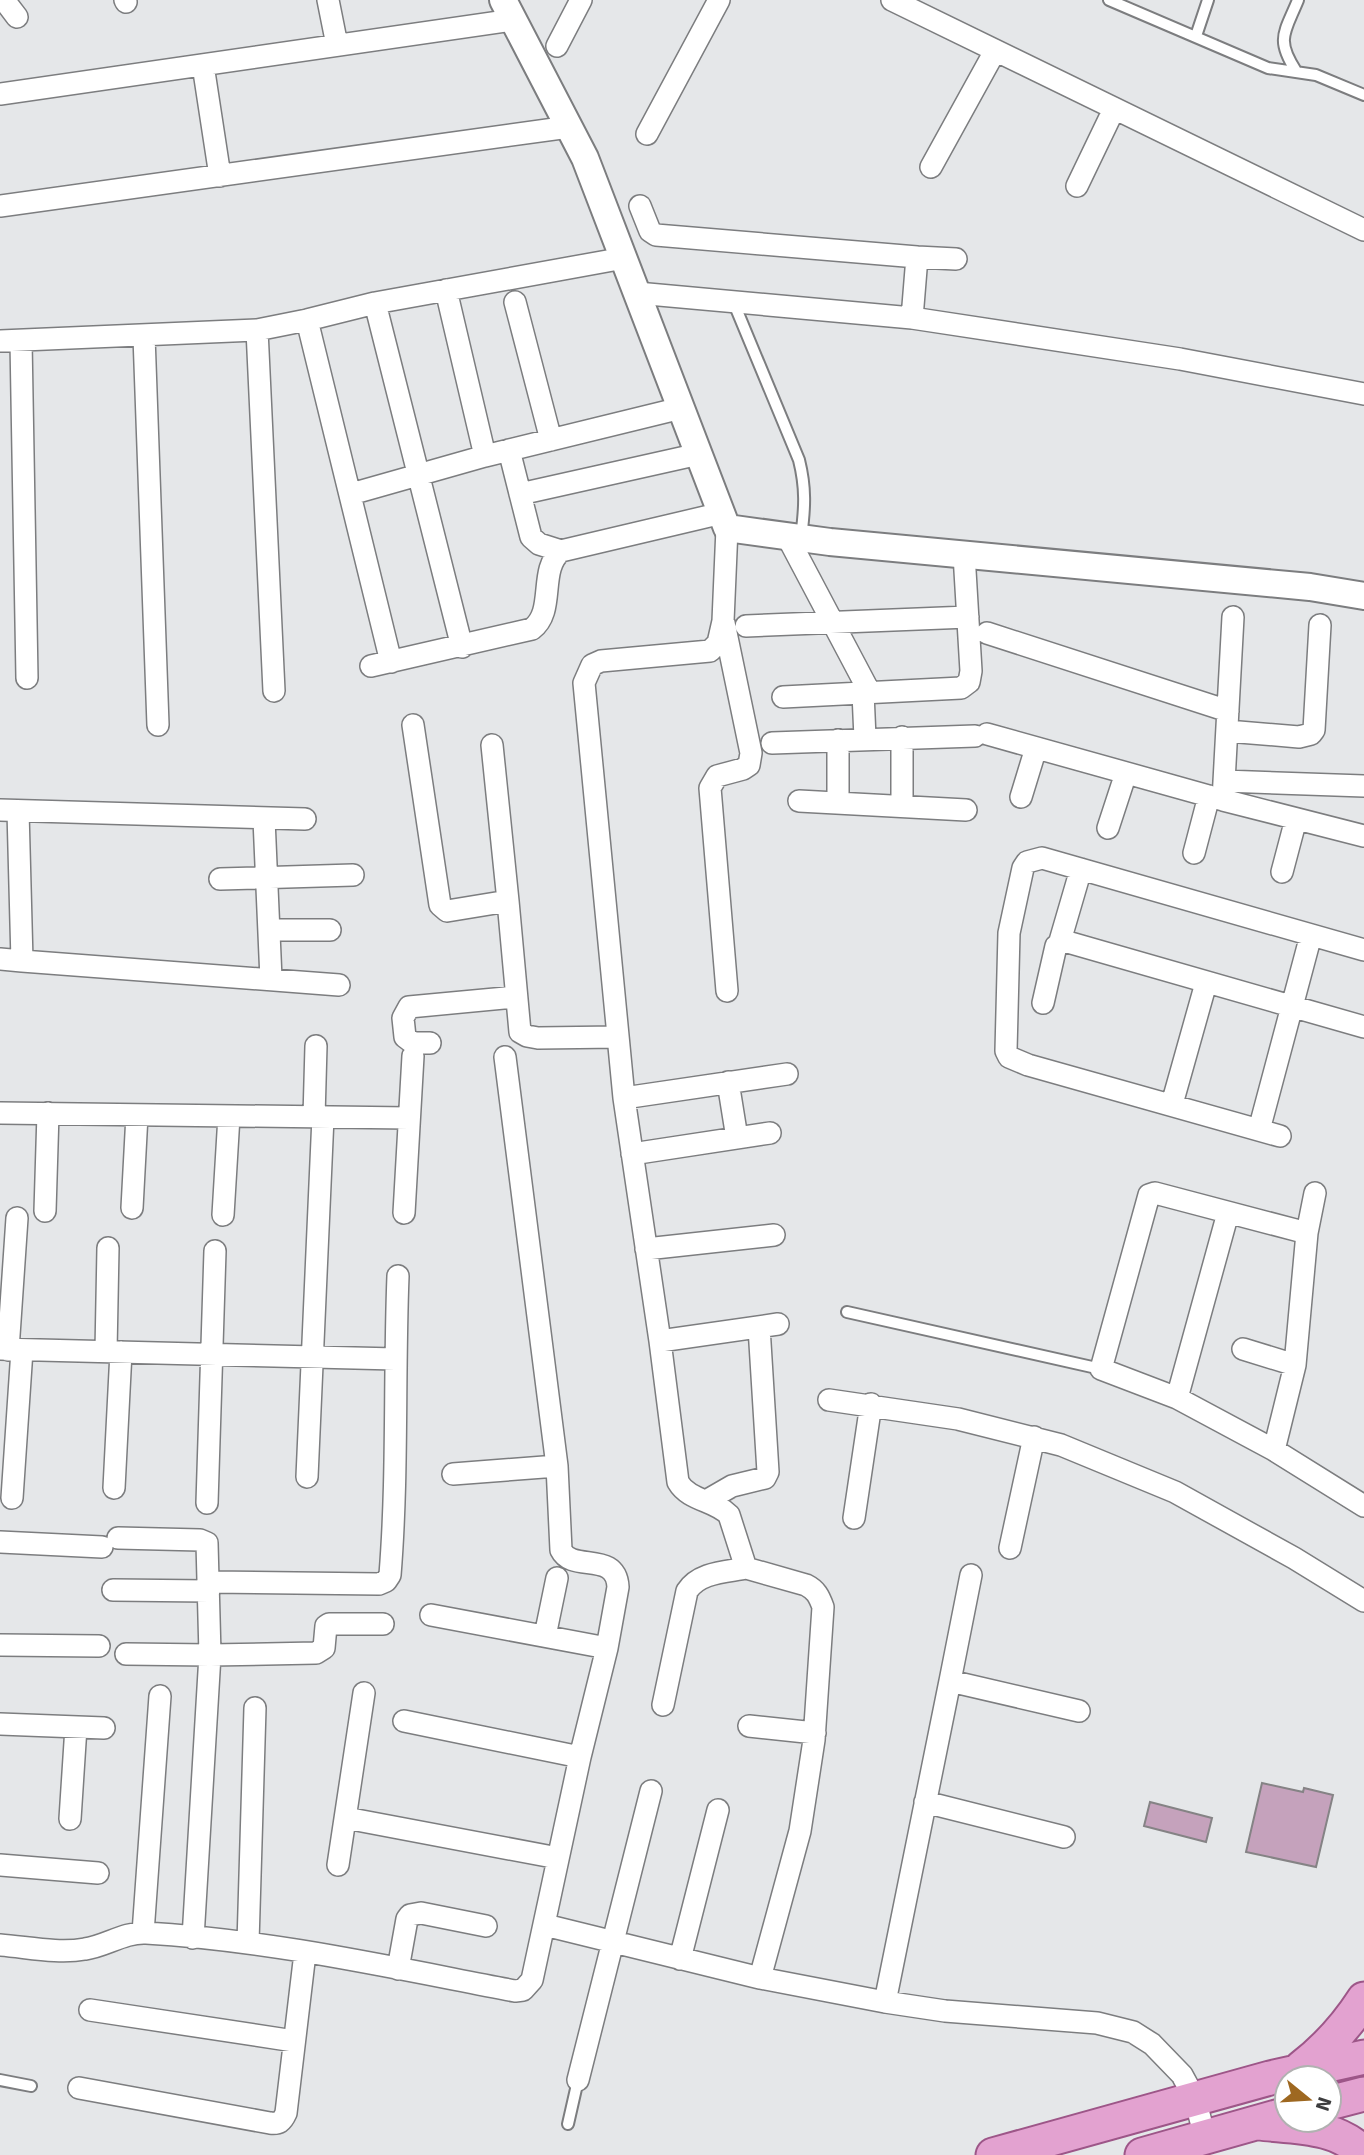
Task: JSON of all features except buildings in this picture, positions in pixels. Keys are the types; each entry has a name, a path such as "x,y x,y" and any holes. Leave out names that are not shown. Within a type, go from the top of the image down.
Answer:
{"main road":[{"path":"1306,2064 1347,2026 1364,1999"},
{"path":"1332,2064 1364,2057"},
{"path":"993,2155 1273,2078"},
{"path":"1343,2099 1364,2094"},
{"path":"1142,2155 1273,2117"},
{"path":"1255,2122 1324,2130 1357,2147 1364,2155"}],"street":[{"path":"5,0 17,18"},
{"path":"328,0 337,45"},
{"path":"557,46 581,0"},
{"path":"648,134 719,0"},
{"path":"892,0 1364,230"},
{"path":"0,94 337,45 508,10 585,158 724,521 723,621 718,643 710,651 601,661 592,666 584,683 624,1098 678,1482 683,1491 724,1509 729,1515 746,1568"},
{"path":"931,167 995,51"},
{"path":"202,65 220,176"},
{"path":"1077,186 1114,108"},
{"path":"0,206 569,127"},
{"path":"640,206 650,231 656,236 956,259"},
{"path":"912,318 917,257"},
{"path":"27,678 10,341 257,330 375,303 624,258"},
{"path":"446,290 485,456"},
{"path":"637,292 912,318 1180,359 1364,394"},
{"path":"515,302 551,440"},
{"path":"375,303 462,647"},
{"path":"307,320 351,494 381,664 532,629 542,618 552,564 561,551"},
{"path":"257,330 274,691"},
{"path":"144,336 158,724"},
{"path":"351,494 485,456 681,408"},
{"path":"509,450 531,537 539,544 561,551 724,521 794,537 1310,587 1364,596"},
{"path":"520,495 699,454"},
{"path":"794,537 866,693 865,738"},
{"path":"783,696 961,688 969,682 971,671 964,554"},
{"path":"746,626 968,617"},
{"path":"1194,853 1219,793 1228,721 1233,617"},
{"path":"723,621 751,753 749,765 718,776 710,788 727,991"},
{"path":"987,633 1228,721 1299,737 1311,734 1314,730 1320,625"},
{"path":"413,726 440,905 447,911 508,901"},
{"path":"772,743 981,735 1036,747 1126,773 1219,793 1296,819 1364,836"},
{"path":"902,737 902,806"},
{"path":"838,740 838,803"},
{"path":"492,745 520,1032 527,1036 618,1037"},
{"path":"1021,797 1036,747"},
{"path":"1108,828 1126,773"},
{"path":"1219,793 1364,786"},
{"path":"799,801 966,810"},
{"path":"22,961 9,810 305,819"},
{"path":"264,819 271,979"},
{"path":"1282,872 1296,819"},
{"path":"1280,1136 1028,1065 1009,1057 1006,1051 1009,933 1023,867 1027,862 1042,858 1364,950"},
{"path":"1042,1003 1056,946 1060,942 1081,869"},
{"path":"220,879 352,875"},
{"path":"269,930 330,930"},
{"path":"1259,1130 1311,934"},
{"path":"1060,942 1364,1027"},
{"path":"0,959 339,985"},
{"path":"1172,1104 1206,983"},
{"path":"404,1213 410,1118 421,1049 405,1037 403,1018 409,1007 516,997"},
{"path":"307,1477 318,1117 316,1046"},
{"path":"0,1945 78,1950 143,1933 248,1943 515,1991 523,1990 532,1980 580,1757 607,1648 618,1578 608,1567 568,1558 563,1554 556,1466 505,1056"},
{"path":"624,1098 787,1074"},
{"path":"728,1082 737,1138"},
{"path":"0,1113 410,1118"},
{"path":"45,1211 48,1114"},
{"path":"132,1208 138,1115"},
{"path":"223,1214 229,1116"},
{"path":"632,1154 770,1133"},
{"path":"1307,1233 1155,1192 1149,1195 1101,1369 1177,1398 1274,1450 1364,1506"},
{"path":"1274,1450 1295,1365 1307,1233 1315,1193"},
{"path":"1177,1398 1228,1213"},
{"path":"12,1498 10,1350 6,1300 7,1251 17,1218"},
{"path":"646,1249 774,1234"},
{"path":"108,1248 114,1351 114,1488"},
{"path":"207,1503 215,1251"},
{"path":"113,1590 379,1584 386,1581 390,1575 395,1517 398,1276"},
{"path":"660,1341 768,1325 768,1472 765,1478 732,1486 706,1501"},
{"path":"1242,1349 1295,1365"},
{"path":"10,1350 395,1359"},
{"path":"828,1399 958,1419 1061,1445 1175,1492 1294,1558 1364,1601"},
{"path":"854,1518 870,1404"},
{"path":"1010,1548 1034,1437"},
{"path":"453,1474 556,1466"},
{"path":"0,1542 207,1543 210,1655 193,1938"},
{"path":"663,1705 687,1591 693,1581 704,1576 746,1568 806,1585 820,1596 823,1607 815,1733 800,1830 760,1978"},
{"path":"884,2002 971,1575"},
{"path":"545,1636 557,1578"},
{"path":"431,1615 607,1648"},
{"path":"126,1654 316,1653 324,1648 326,1626 329,1624 383,1623"},
{"path":"0,1645 99,1646"},
{"path":"950,1681 1079,1711"},
{"path":"338,1865 364,1693"},
{"path":"143,1933 160,1696"},
{"path":"248,1943 255,1708"},
{"path":"404,1721 580,1757"},
{"path":"0,1724 104,1728"},
{"path":"749,1726 815,1733"},
{"path":"70,1819 76,1727"},
{"path":"578,2080 651,1791"},
{"path":"925,1802 1064,1837"},
{"path":"680,1959 719,1811"},
{"path":"346,1818 558,1858"},
{"path":"0,1865 98,1873"},
{"path":"398,1969 410,1915 421,1913 486,1926"},
{"path":"545,1925 760,1978 884,2002 945,2011 1097,2024 1133,2032 1152,2044 1182,2075 1195,2099 1205,2137"},
{"path":"79,2088 277,2124 283,2121 305,1953"},
{"path":"90,2010 295,2041"}],"lane":[{"path":"1109,0 1268,68 1316,75 1364,95"},
{"path":"1196,36 1208,0"},
{"path":"1296,71 1284,53 1283,44 1298,0"},
{"path":"733,301 799,460 805,483 805,505 794,537"},
{"path":"847,1312 1101,1369"},
{"path":"0,2080 31,2086"},
{"path":"568,2123 578,2080"}]}
